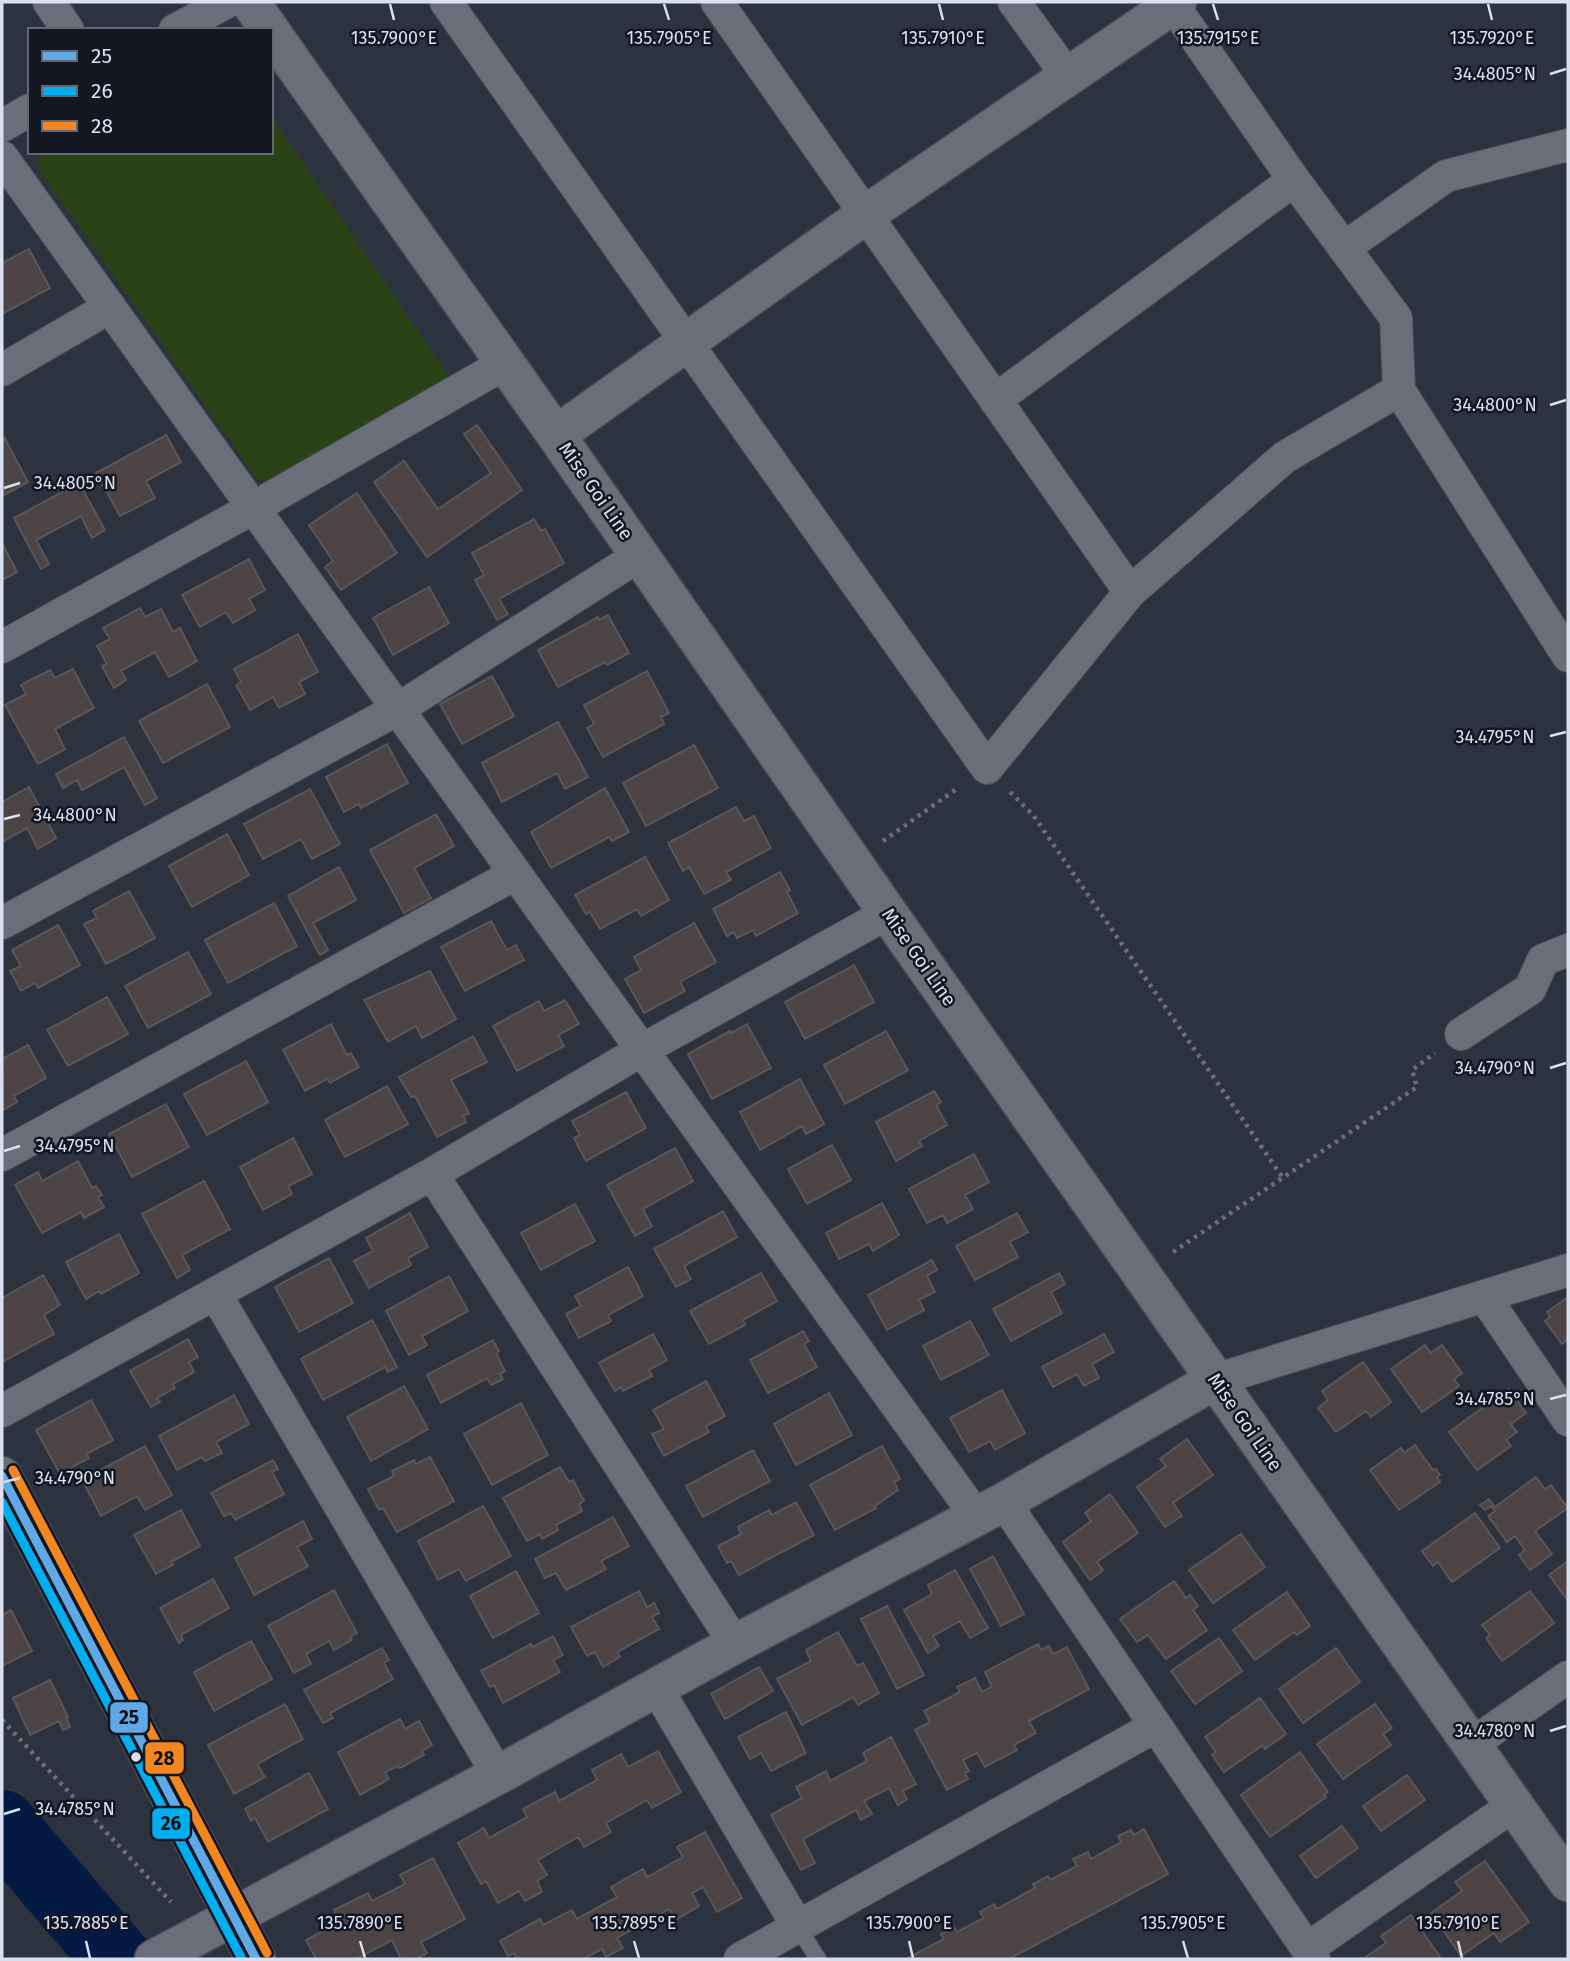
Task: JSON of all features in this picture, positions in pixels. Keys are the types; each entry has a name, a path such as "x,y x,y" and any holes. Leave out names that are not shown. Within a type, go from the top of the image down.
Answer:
{"street":[{"path":"49,2 67,28"},
{"path":"179,28 227,2"},
{"name":"Mise Goi Line","path":"250,2 269,28"},
{"path":"446,2 987,768 1129,593 1285,457 1399,390"},
{"path":"717,2 1129,593"},
{"path":"1014,2 1069,78"},
{"path":"556,435 865,215 1175,3 1294,180 1396,318 1399,390 1568,656"},
{"name":"Mise Goi Line","path":"273,34 1568,1882"},
{"path":"2,126 28,111"},
{"path":"1343,248 1446,176 1568,145"},
{"path":"2,157 642,1050 1156,1726 1311,1954 1514,1805"},
{"path":"995,400 1294,180"},
{"path":"2,370 110,307"},
{"path":"2,647 253,508 506,363"},
{"path":"2,923 398,709 640,555"},
{"path":"2,1154 516,874"},
{"path":"2,1411 432,1174 642,1050 888,913"},
{"path":"1461,1034 1530,989 1543,960 1568,950"},
{"path":"432,1174 735,1644"},
{"path":"167,1952 990,1509 1215,1380 1568,1270"},
{"path":"216,1295 498,1775"},
{"path":"1484,1296 1568,1420"},
{"path":"2,1476 256,1959"},
{"path":"1472,1744 1568,1677"},
{"path":"656,1687 798,1927"},
{"path":"740,1959 1156,1726"}],"lane":[{"path":"798,1927 818,1959"}],"path":[{"path":"853,862 987,768 1033,815 1283,1178"},
{"path":"1141,1274 1417,1087 1412,1070 1461,1034"},
{"path":"2,1720 172,1902"}],"green space":[{"path":"273,119 451,379 284,479 258,480 39,170 38,154 273,154"}],"building":[{"path":"29,249 50,288 2,314 2,263"},
{"path":"477,425 522,490 427,557 374,482 404,461 438,509 491,473 464,434"},
{"path":"166,435 181,462 146,481 155,498 120,516 96,473"},
{"path":"4,437 28,482 2,496 2,438"},
{"path":"79,483 105,530 92,538 81,516 36,540 49,564 41,569 14,518"},
{"path":"357,493 397,553 341,590 325,567 333,561 309,525"},
{"path":"534,519 541,531 545,529 564,563 499,599 508,614 497,620 475,580 484,575 472,553"},
{"path":"2,543 17,572 2,580"},
{"path":"249,559 265,590 249,599 255,610 233,623 226,612 200,627 182,595"},
{"path":"429,587 449,623 393,655 373,618"},
{"path":"140,608 145,617 161,609 173,632 180,628 197,661 169,677 155,652 121,671 126,680 114,688 102,666 107,664 97,646 110,639 103,628"},
{"path":"608,615 629,653 607,665 605,662 558,687 538,650 598,617 599,620"},
{"path":"298,634 318,672 299,682 305,694 279,708 273,697 250,710 236,685 241,682 234,669"},
{"path":"73,669 94,708 55,729 65,749 38,764 5,705 26,694 21,685 50,670 55,678"},
{"path":"647,671 669,713 661,717 664,724 603,757 587,728 594,724 584,705"},
{"path":"492,676 514,716 462,744 440,704"},
{"path":"207,684 230,727 163,763 139,721"},
{"path":"558,722 588,777 565,789 557,773 502,802 482,763"},
{"path":"124,737 157,798 145,805 124,767 82,790 77,780 63,788 56,774"},
{"path":"387,744 408,783 361,808 359,804 344,812 326,777"},
{"path":"694,745 718,788 646,826 623,783"},
{"path":"29,787 56,838 38,849 27,828 2,842 2,802"},
{"path":"605,788 629,832 612,841 609,837 551,868 531,832"},
{"path":"310,789 340,844 312,859 301,839 263,859 244,824"},
{"path":"736,807 744,821 754,816 771,848 726,872 731,880 704,894 689,867 683,871 668,843"},
{"path":"436,814 454,846 414,868 431,898 404,913 370,850"},
{"path":"227,834 249,875 192,907 169,866"},
{"path":"645,857 669,900 641,916 637,909 600,929 590,912 586,914 575,895"},
{"path":"339,867 356,900 313,923 328,950 320,955 288,896"},
{"path":"780,872 798,913 756,936 753,930 737,938 734,932 727,936 713,909"},
{"path":"129,891 155,938 106,964 84,924 97,918 93,911"},
{"path":"274,903 297,946 228,983 205,940"},
{"path":"491,921 507,950 516,945 524,960 465,991 441,947"},
{"path":"694,923 716,962 680,982 685,991 644,1013 625,979 641,970 634,957"},
{"path":"58,925 80,965 38,988 35,983 21,991 10,971 21,966 12,950"},
{"path":"188,952 211,994 148,1028 125,986"},
{"path":"854,965 874,1002 805,1039 785,1002"},
{"path":"430,971 456,1019 422,1038 416,1026 388,1042 364,1000"},
{"path":"107,997 128,1034 68,1066 47,1030"},
{"path":"565,1000 579,1024 558,1035 564,1046 517,1071 493,1026 539,1001 544,1011"},
{"path":"331,1024 347,1055 351,1053 359,1067 330,1083 327,1079 305,1091 283,1050"},
{"path":"747,1024 771,1068 712,1099 688,1054"},
{"path":"886,1031 908,1070 845,1104 824,1065"},
{"path":"473,1036 487,1062 451,1080 469,1113 463,1116 466,1122 437,1137 415,1096 411,1097 399,1077"},
{"path":"28,1045 46,1078 14,1096 17,1102 3,1110 2,1059"},
{"path":"246,1061 268,1102 207,1135 184,1094"},
{"path":"800,1079 824,1124 806,1134 802,1126 760,1150 740,1112"},
{"path":"387,1086 408,1124 345,1157 325,1120"},
{"path":"934,1091 941,1102 936,1105 947,1125 919,1141 922,1146 896,1161 876,1122"},
{"path":"626,1092 646,1128 586,1161 574,1138 580,1135 572,1121"},
{"path":"166,1104 189,1147 132,1177 109,1134"},
{"path":"293,1138 312,1174 288,1186 292,1194 263,1210 240,1167"},
{"path":"832,1145 851,1180 807,1204 788,1169"},
{"path":"675,1148 693,1181 643,1209 652,1226 635,1236 607,1185"},
{"path":"974,1154 989,1182 965,1195 973,1209 947,1223 943,1215 927,1223 909,1189"},
{"path":"78,1161 92,1188 96,1186 102,1195 98,1197 104,1207 84,1218 81,1212 42,1233 15,1185 38,1172 42,1181"},
{"path":"204,1181 230,1229 182,1255 190,1270 177,1278 142,1214"},
{"path":"882,1203 899,1235 873,1251 869,1244 839,1259 826,1233"},
{"path":"575,1204 595,1241 541,1270 521,1233"},
{"path":"723,1211 737,1237 684,1266 691,1279 676,1287 654,1249"},
{"path":"410,1213 428,1247 408,1258 411,1265 369,1288 354,1261 373,1251 366,1238"},
{"path":"1017,1213 1028,1232 1010,1242 1018,1257 975,1280 956,1246"},
{"path":"119,1234 139,1273 101,1294 99,1291 86,1299 66,1262"},
{"path":"329,1258 353,1303 299,1332 275,1287"},
{"path":"932,1260 937,1270 927,1276 935,1292 919,1300 924,1310 887,1330 868,1295"},
{"path":"628,1267 643,1296 608,1315 611,1321 579,1338 566,1314 581,1306 575,1296"},
{"path":"761,1273 777,1301 743,1320 745,1325 709,1344 690,1311"},
{"path":"1059,1273 1065,1284 1051,1292 1062,1313 1011,1341 993,1309"},
{"path":"43,1275 60,1305 44,1315 54,1334 4,1361 2,1298"},
{"path":"449,1276 468,1311 422,1336 427,1345 409,1355 386,1311"},
{"path":"1568,1297 1568,1339 1562,1344 1545,1321 1550,1317 1547,1312"},
{"path":"372,1320 397,1367 388,1372 385,1367 323,1400 301,1359"},
{"path":"970,1321 989,1355 941,1380 923,1346"},
{"path":"803,1331 809,1341 804,1344 817,1367 768,1393 750,1360"},
{"path":"653,1334 667,1360 649,1370 652,1376 623,1391 621,1387 615,1391 599,1363"},
{"path":"1104,1334 1114,1352 1092,1364 1099,1378 1084,1386 1077,1374 1053,1387 1042,1367"},
{"path":"188,1339 198,1357 189,1362 194,1372 173,1384 175,1388 157,1398 160,1402 151,1407 130,1371"},
{"path":"493,1340 505,1371 500,1374 503,1379 491,1385 487,1378 441,1403 427,1375"},
{"path":"1425,1345 1431,1353 1442,1345 1462,1373 1454,1379 1459,1386 1422,1412 1391,1369"},
{"path":"1363,1362 1391,1402 1371,1417 1366,1411 1336,1432 1318,1408 1328,1400 1322,1391"},
{"path":"706,1381 725,1416 706,1426 709,1432 664,1456 652,1434 664,1429 653,1410"},
{"path":"404,1386 428,1429 371,1461 347,1417"},
{"path":"1509,1389 1526,1413 1511,1424 1517,1432 1506,1440 1511,1446 1477,1470 1449,1432"},
{"path":"1002,1390 1025,1433 995,1450 990,1441 969,1452 950,1418"},
{"path":"829,1393 852,1435 796,1465 774,1424"},
{"path":"234,1395 249,1424 216,1442 222,1453 205,1461 202,1457 177,1470 159,1436"},
{"path":"91,1400 113,1440 86,1454 89,1458 60,1474 36,1430"},
{"path":"521,1403 548,1455 492,1485 464,1434"},
{"path":"1187,1439 1213,1475 1173,1503 1182,1516 1165,1527 1137,1487 1166,1466 1160,1459"},
{"path":"1415,1445 1433,1470 1436,1469 1440,1482 1399,1510 1370,1470 1401,1448 1404,1453"},
{"path":"145,1446 172,1495 145,1510 137,1496 101,1516 82,1480"},
{"path":"882,1446 900,1479 894,1482 898,1490 875,1506 876,1508 835,1530 810,1485"},
{"path":"753,1450 770,1481 703,1517 686,1486"},
{"path":"430,1457 454,1501 397,1532 383,1508 379,1510 368,1489 394,1476 392,1471 414,1460 416,1464"},
{"path":"273,1460 278,1469 272,1472 284,1494 235,1520 231,1513 224,1516 211,1493"},
{"path":"560,1467 569,1482 573,1480 584,1501 579,1504 582,1511 556,1525 558,1530 542,1539 540,1534 527,1541 503,1498"},
{"path":"1536,1477 1545,1489 1551,1485 1568,1508 1535,1531 1552,1554 1530,1570 1519,1555 1525,1550 1515,1536 1507,1542 1488,1516 1495,1511 1491,1506 1485,1510 1480,1505 1489,1499 1495,1507"},
{"path":"1110,1494 1138,1533 1097,1562 1103,1570 1090,1580 1063,1542 1091,1521 1085,1513"},
{"path":"796,1502 814,1535 739,1575 731,1561 727,1563 718,1546 741,1534 738,1527 769,1510 772,1515"},
{"path":"483,1506 511,1556 466,1581 459,1569 438,1580 418,1541"},
{"path":"181,1510 200,1546 156,1574 134,1535"},
{"path":"1475,1513 1500,1548 1452,1582 1438,1562 1433,1566 1422,1551"},
{"path":"613,1517 629,1546 601,1561 606,1569 566,1590 556,1573 545,1578 535,1559"},
{"path":"303,1521 312,1539 297,1547 308,1566 254,1595 235,1558"},
{"path":"1241,1534 1265,1567 1213,1603 1189,1570"},
{"path":"993,1556 1024,1614 1001,1626 970,1569"},
{"path":"1568,1561 1568,1601 1549,1575"},
{"path":"955,1570 988,1628 970,1638 960,1621 933,1636 939,1646 928,1653 904,1610 932,1594 928,1585"},
{"path":"516,1571 539,1613 493,1638 470,1596"},
{"path":"213,1579 229,1608 181,1635 183,1640 179,1643 160,1608"},
{"path":"1174,1581 1186,1598 1190,1595 1198,1606 1193,1610 1207,1630 1166,1659 1148,1635 1137,1642 1120,1619"},
{"path":"334,1590 357,1633 350,1637 352,1640 334,1650 329,1641 306,1654 311,1664 294,1673 268,1626"},
{"path":"639,1591 647,1607 654,1603 659,1613 652,1617 659,1629 617,1652 620,1657 603,1667 595,1652 587,1656 571,1627"},
{"path":"1530,1591 1554,1623 1502,1661 1486,1638 1490,1635 1482,1625"},
{"path":"1287,1592 1310,1626 1297,1635 1294,1632 1255,1660 1233,1630"},
{"path":"887,1606 924,1675 897,1689 861,1619"},
{"path":"11,1610 32,1651 2,1666 2,1615"},
{"path":"838,1632 857,1666 863,1663 879,1693 858,1705 853,1697 802,1725 777,1679 811,1661 806,1650"},
{"path":"553,1636 563,1655 553,1660 560,1672 503,1703 494,1685 490,1687 481,1671 531,1644 533,1647"},
{"path":"1219,1638 1242,1671 1195,1704 1171,1671"},
{"path":"251,1641 272,1679 214,1711 194,1672"},
{"path":"1038,1644 1041,1650 1049,1646 1053,1654 1067,1647 1089,1689 1029,1721 1036,1733 1014,1745 1017,1750 985,1767 977,1753 963,1760 969,1771 965,1773 968,1779 947,1790 915,1730 930,1722 924,1711 960,1692 957,1687 975,1678 982,1692 992,1686 985,1672"},
{"path":"382,1648 389,1660 384,1663 393,1679 330,1713 333,1718 323,1723 304,1690"},
{"path":"1336,1648 1360,1682 1303,1723 1279,1689"},
{"path":"759,1667 773,1691 725,1719 711,1694"},
{"path":"50,1680 70,1727 63,1730 59,1721 30,1735 13,1698"},
{"path":"1260,1698 1286,1734 1265,1749 1263,1745 1224,1772 1212,1755 1216,1752 1205,1737"},
{"path":"285,1704 303,1739 257,1764 265,1777 234,1794 208,1745"},
{"path":"1375,1704 1392,1728 1383,1734 1391,1745 1343,1779 1317,1744"},
{"path":"786,1712 806,1753 771,1771 761,1753 750,1759 738,1737"},
{"path":"400,1719 405,1729 419,1721 432,1745 422,1751 424,1755 400,1768 398,1766 385,1772 389,1779 360,1795 338,1752"},
{"path":"891,1737 916,1784 903,1791 907,1799 898,1805 889,1788 864,1801 872,1814 861,1820 856,1810 803,1839 815,1863 801,1870 771,1815 802,1798 796,1787 826,1771 830,1781 867,1761 863,1753"},
{"path":"658,1751 681,1792 652,1808 647,1800 606,1823 611,1832 584,1847 578,1837 538,1860 547,1875 537,1881 542,1892 525,1901 519,1891 498,1903 486,1881 481,1884 458,1843 484,1828 489,1838 527,1817 523,1809 555,1792 559,1801 597,1780 592,1770 621,1754 628,1767"},
{"path":"1300,1752 1328,1792 1324,1795 1326,1797 1270,1837 1241,1795"},
{"path":"309,1773 328,1809 268,1842 255,1818 251,1821 245,1809"},
{"path":"1407,1775 1425,1800 1381,1831 1363,1806"},
{"path":"1342,1826 1358,1848 1316,1878 1300,1856"},
{"path":"1144,1829 1168,1874 1009,1959 906,1959 944,1939 941,1934 954,1927 957,1932 984,1918 980,1912 994,1904 997,1909 1035,1888 1033,1884 1048,1876 1050,1880 1077,1866 1073,1859 1088,1852 1091,1859 1121,1842 1118,1836 1131,1830 1134,1835"},
{"path":"705,1832 742,1898 717,1912 703,1887 692,1893 699,1906 675,1920 669,1909 617,1938 623,1948 606,1957 602,1949 583,1959 517,1959 514,1953 508,1956 500,1941 540,1919 543,1925 572,1910 577,1919 617,1897 611,1887 643,1869 647,1877 683,1857 677,1847"},
{"path":"433,1858 465,1919 421,1942 427,1953 416,1959 401,1959 392,1940 356,1959 316,1959 306,1940 340,1922 334,1910 368,1893 372,1901 405,1884 400,1875"},
{"path":"1485,1861 1529,1922 1500,1942 1494,1933 1461,1956 1431,1913 1462,1891 1455,1882"},
{"path":"1411,1915 1440,1957 1363,1959 1386,1943 1381,1936"}],"waterway":[{"path":"2,1825 117,1959"}],"transit line":[{"name":"28","path":"13,1470 267,1953"},
{"name":"25","path":"2,1476 256,1959"},
{"name":"26","path":"2,1502 242,1959"}]}
